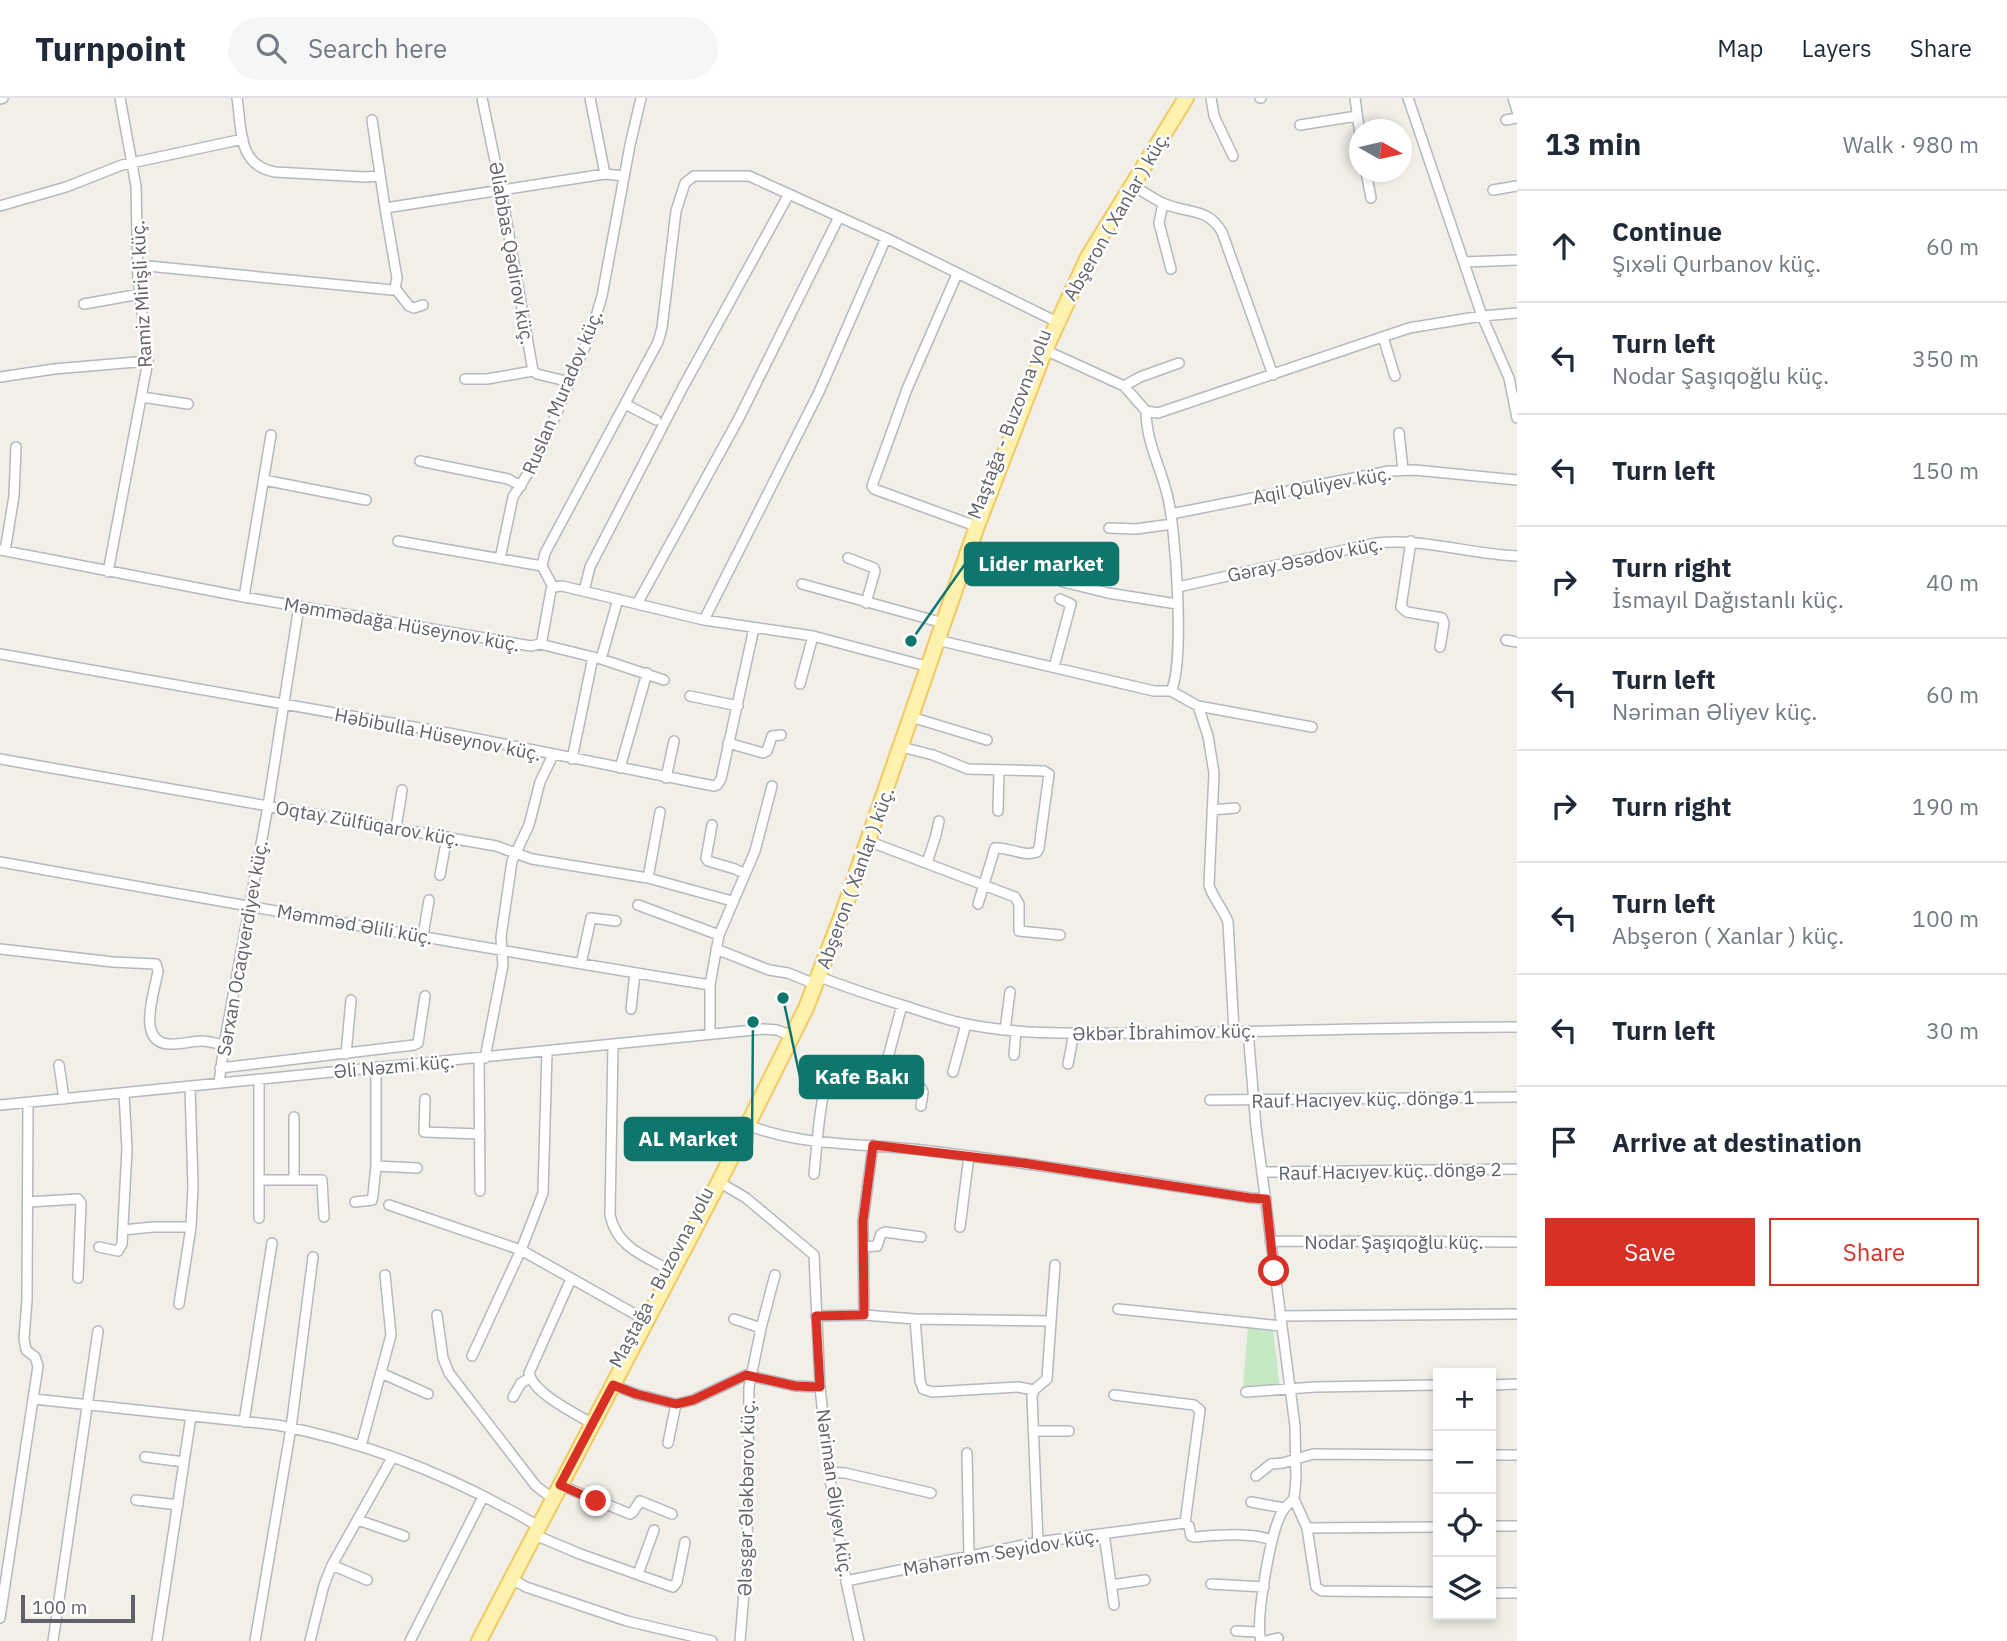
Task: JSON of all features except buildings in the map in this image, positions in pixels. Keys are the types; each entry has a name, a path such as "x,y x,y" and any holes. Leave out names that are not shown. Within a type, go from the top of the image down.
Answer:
{"main road":[{"name":"Maştağa - Buzovna yolu","path":"472,1641 534,1529 586,1420 790,1036 815,979 970,524 1054,320 1082,254 1178,98"},
{"name":"Abşeron ( Xanlar ) küç.","path":"815,979 868,841 977,526 1054,320 1088,257 1186,98"},
{"path":"480,1641 534,1529 560,1485 719,1182 790,1036"}],"street":[{"name":"Ramiz Mirişli küç.","path":"108,572 148,361 138,265 136,186 120,98"},
{"path":"237,98 246,155 254,164 265,170 380,176"},
{"name":"Əliabbas Qədirov küç.","path":"482,98 533,371 570,382"},
{"path":"590,98 605,174"},
{"name":"Ruslan Muradov küç.","path":"500,559 510,508 520,485 537,459 599,310 641,98"},
{"path":"1211,98 1214,116 1233,156"},
{"path":"1355,98 1357,119"},
{"path":"1408,98 1482,316 1509,378 1517,418"},
{"path":"1513,98 1517,111"},
{"path":"1300,125 1357,116"},
{"path":"1506,120 1517,118"},
{"path":"372,120 397,278 395,288 409,306 414,308 423,305"},
{"path":"0,206 66,187 132,162 243,139"},
{"path":"385,208 605,174 624,176"},
{"path":"922,665 813,636 704,620 562,586 553,587 542,566 545,554 660,335 676,211 685,183 694,176 742,174 886,238 1054,320"},
{"path":"1368,182 1371,198"},
{"path":"1132,185 1163,203 1202,213 1216,222 1222,232 1273,374"},
{"path":"1493,190 1517,186"},
{"path":"584,591 590,566 789,194"},
{"path":"1163,203 1159,223 1171,270"},
{"path":"637,604 739,418 839,217"},
{"path":"704,620 819,392 886,238"},
{"path":"1464,262 1517,260"},
{"path":"138,265 386,290 395,288"},
{"path":"957,274 907,389 872,486 970,524"},
{"path":"84,303 140,294"},
{"path":"1146,411 1163,412 1383,337 1426,325 1517,313"},
{"path":"1383,337 1395,376"},
{"path":"1045,350 1124,386 1146,411 1147,430 1167,493 1172,519 1178,587 1176,675 1171,691"},
{"path":"0,377 148,361"},
{"path":"1124,386 1140,377 1179,363"},
{"path":"465,379 487,379 533,371"},
{"path":"142,397 188,404"},
{"path":"625,404 656,420"},
{"path":"1399,433 1403,470"},
{"path":"244,597 271,435"},
{"path":"2,551 14,496 16,447"},
{"path":"420,461 508,479 520,485"},
{"name":"Aqil Quliyev küç.","path":"1109,528 1136,529 1360,475 1403,470 1517,480"},
{"path":"264,480 366,500"},
{"path":"398,541 542,566"},
{"path":"1411,541 1401,607 1407,612 1442,618 1444,623 1440,647"},
{"name":"Gəray Əsədov küç.","path":"1178,587 1376,543 1411,541 1517,556"},
{"name":"Məmmədağa Hüseynov küç.","path":"2,551 244,597 531,646 540,644 553,587"},
{"path":"848,558 876,571 866,603"},
{"path":"1063,582 1108,593 1177,604"},
{"path":"802,584 936,621"},
{"path":"572,759 597,658 618,599"},
{"path":"1054,667 1071,604 1060,599"},
{"name":"Sərxan Ocaqverdiyev küç.","path":"219,1083 285,706 299,606"},
{"name":"Həbibulla Hüseynov küç.","path":"0,654 448,733 666,778 717,785 721,779 754,628"},
{"path":"800,684 813,636"},
{"path":"937,640 1154,691 1171,691 1194,701 1198,706 1213,760 1209,885 1228,922 1234,1031"},
{"path":"1506,640 1517,642"},
{"path":"540,644 597,658 664,680"},
{"path":"620,768 647,673"},
{"path":"690,696 738,706"},
{"path":"1198,706 1312,727"},
{"path":"911,717 987,740"},
{"path":"728,743 765,753 772,736 780,736"},
{"path":"666,778 674,741"},
{"path":"901,747 933,755 962,768 1047,771 1049,777 1039,848 1032,854 995,848 978,904"},
{"path":"480,1191 482,1058 503,965 501,937 514,853 529,825 540,782 553,755"},
{"name":"Oqtay Zülfüqarov küç.","path":"0,759 447,837 503,848 532,859 648,878 732,901"},
{"path":"999,771 999,811"},
{"path":"710,1034 710,985 719,935 755,851 772,786"},
{"path":"397,828 402,790"},
{"path":"1212,810 1236,808"},
{"path":"648,878 660,812"},
{"path":"927,863 939,821"},
{"path":"712,825 706,858 708,861 745,874"},
{"path":"440,874 447,837"},
{"path":"868,841 1018,900 1019,931 1060,935"},
{"name":"Məmməd Əlili küç.","path":"0,862 710,985"},
{"path":"423,935 429,900"},
{"path":"638,905 719,935"},
{"path":"581,964 591,918 616,921"},
{"path":"0,948 113,962 156,964 158,971 149,1022 150,1032 155,1040 167,1044 202,1041 224,1045"},
{"name":"Əkbər İbrahimov küç.","path":"716,949 769,970 815,979 966,1024 1005,1030 1074,1033 1517,1027"},
{"path":"631,1009 635,973"},
{"path":"1005,1030 1010,992"},
{"path":"220,1068 346,1054 418,1042 425,996"},
{"path":"346,1054 351,1000"},
{"path":"887,1061 902,1005"},
{"path":"953,1072 966,1024"},
{"name":"Əli Nəzmi küç.","path":"0,1105 547,1052 764,1028 790,1036"},
{"path":"1014,1055 1016,1031"},
{"path":"1248,1031 1270,1241 1291,1390 1297,1458 1294,1499 1307,1528 1317,1590 1433,1592"},
{"path":"1068,1064 1074,1033"},
{"path":"613,1045 612,1224 623,1243 666,1268"},
{"path":"472,1356 521,1250 545,1182 547,1052"},
{"path":"59,1065 64,1100"},
{"path":"355,1202 372,1200 376,1166 376,1067"},
{"path":"814,1174 826,1085 830,1075 921,1088 921,1106"},
{"path":"259,1079 259,1218"},
{"path":"179,1304 191,1227 193,1186 190,1087"},
{"path":"99,1247 118,1251 122,1244 127,1149 124,1093"},
{"name":"Rauf Hacıyev küç. döngə 1","path":"1210,1100 1517,1097"},
{"path":"425,1099 424,1132 480,1134"},
{"path":"0,1618 38,1366 35,1357 26,1350 24,1338 27,1300 28,1103"},
{"path":"294,1117 294,1179"},
{"path":"748,1125 781,1136 969,1156 1266,1199"},
{"path":"864,1315 863,1221 873,1145"},
{"path":"960,1227 969,1156"},
{"path":"376,1166 417,1168"},
{"name":"Rauf Hacıyev küç. döngə 2","path":"1262,1172 1517,1169"},
{"path":"259,1180 322,1180 324,1217"},
{"name":"Nəriman Əliyev küç.","path":"719,1182 746,1198 812,1251 816,1260 820,1387 829,1472 846,1581 859,1641"},
{"path":"28,1202 78,1199 81,1203 78,1279"},
{"path":"389,1205 521,1250 640,1317"},
{"path":"123,1230 191,1227"},
{"path":"863,1247 877,1246 881,1234 885,1232 921,1237"},
{"name":"Nodar Şaşıqoğlu küç.","path":"1270,1241 1517,1242"},
{"path":"244,1422 272,1243"},
{"path":"255,1641 291,1428 313,1257"},
{"path":"1038,1542 1034,1390 1046,1379 1055,1265"},
{"path":"361,1446 391,1335 386,1275"},
{"name":"Ələsgər Ələkbərov küç.","path":"740,1641 747,1556 748,1397 761,1328 775,1275"},
{"path":"571,1279 530,1368 530,1378 550,1398 586,1420"},
{"path":"1118,1309 1281,1321 1517,1314"},
{"path":"437,1315 443,1358 449,1373 536,1486 548,1495"},
{"path":"816,1316 1051,1321"},
{"path":"734,1319 761,1328"},
{"path":"915,1319 923,1389 932,1392 1018,1387 1034,1390"},
{"path":"52,1641 98,1331"},
{"path":"381,1373 428,1394"},
{"path":"613,1385 676,1404 693,1400 742,1376 795,1386 820,1387"},
{"path":"513,1397 521,1383 530,1378"},
{"path":"1496,1385 1517,1384"},
{"path":"1246,1392 1315,1387 1433,1385"},
{"path":"1114,1395 1194,1405 1200,1410 1185,1523 1190,1528 1191,1536 1259,1537 1272,1540"},
{"path":"34,1399 291,1428 361,1446 448,1480 483,1497 580,1554 673,1587 677,1582 685,1542"},
{"path":"668,1443 676,1404"},
{"path":"157,1641 191,1416"},
{"path":"1033,1431 1069,1431"},
{"path":"967,1453 970,1556"},
{"path":"1256,1476 1266,1466 1313,1454 1433,1455"},
{"path":"1496,1455 1517,1455"},
{"path":"145,1457 184,1462"},
{"path":"310,1641 324,1585 332,1565 392,1458"},
{"path":"829,1472 845,1473 931,1493"},
{"path":"560,1485 630,1514 640,1501 672,1514"},
{"path":"410,1641 483,1497"},
{"path":"1262,1638 1268,1556 1284,1508 1294,1499"},
{"path":"136,1500 178,1505"},
{"path":"1251,1502 1284,1508"},
{"path":"358,1520 404,1536"},
{"name":"Məhərrəm Seyidov küç.","path":"846,1581 1038,1542 1185,1523"},
{"path":"1496,1526 1517,1526"},
{"path":"1307,1528 1433,1527"},
{"path":"638,1574 654,1530"},
{"path":"1104,1534 1114,1605"},
{"path":"332,1565 367,1580"},
{"path":"512,1579 526,1587 627,1621 712,1641"},
{"path":"1111,1585 1145,1580"},
{"path":"1211,1584 1265,1587"},
{"path":"1496,1593 1517,1593"},
{"path":"1236,1631 1278,1639"}],"green space":[{"path":"1248,1328 1273,1331 1280,1388 1243,1386"}],"place":[{"name":"Lider market","path":"911,641"},
{"name":"Kafe Bakı","path":"783,998"},
{"name":"AL Market","path":"753,1022"}],"route":[{"path":"596,1501 560,1485 613,1385 625,1391 676,1404 693,1400 746,1375 795,1386 820,1387 816,1316 864,1315 863,1221 873,1145 1023,1163 1266,1199 1274,1271"}]}
